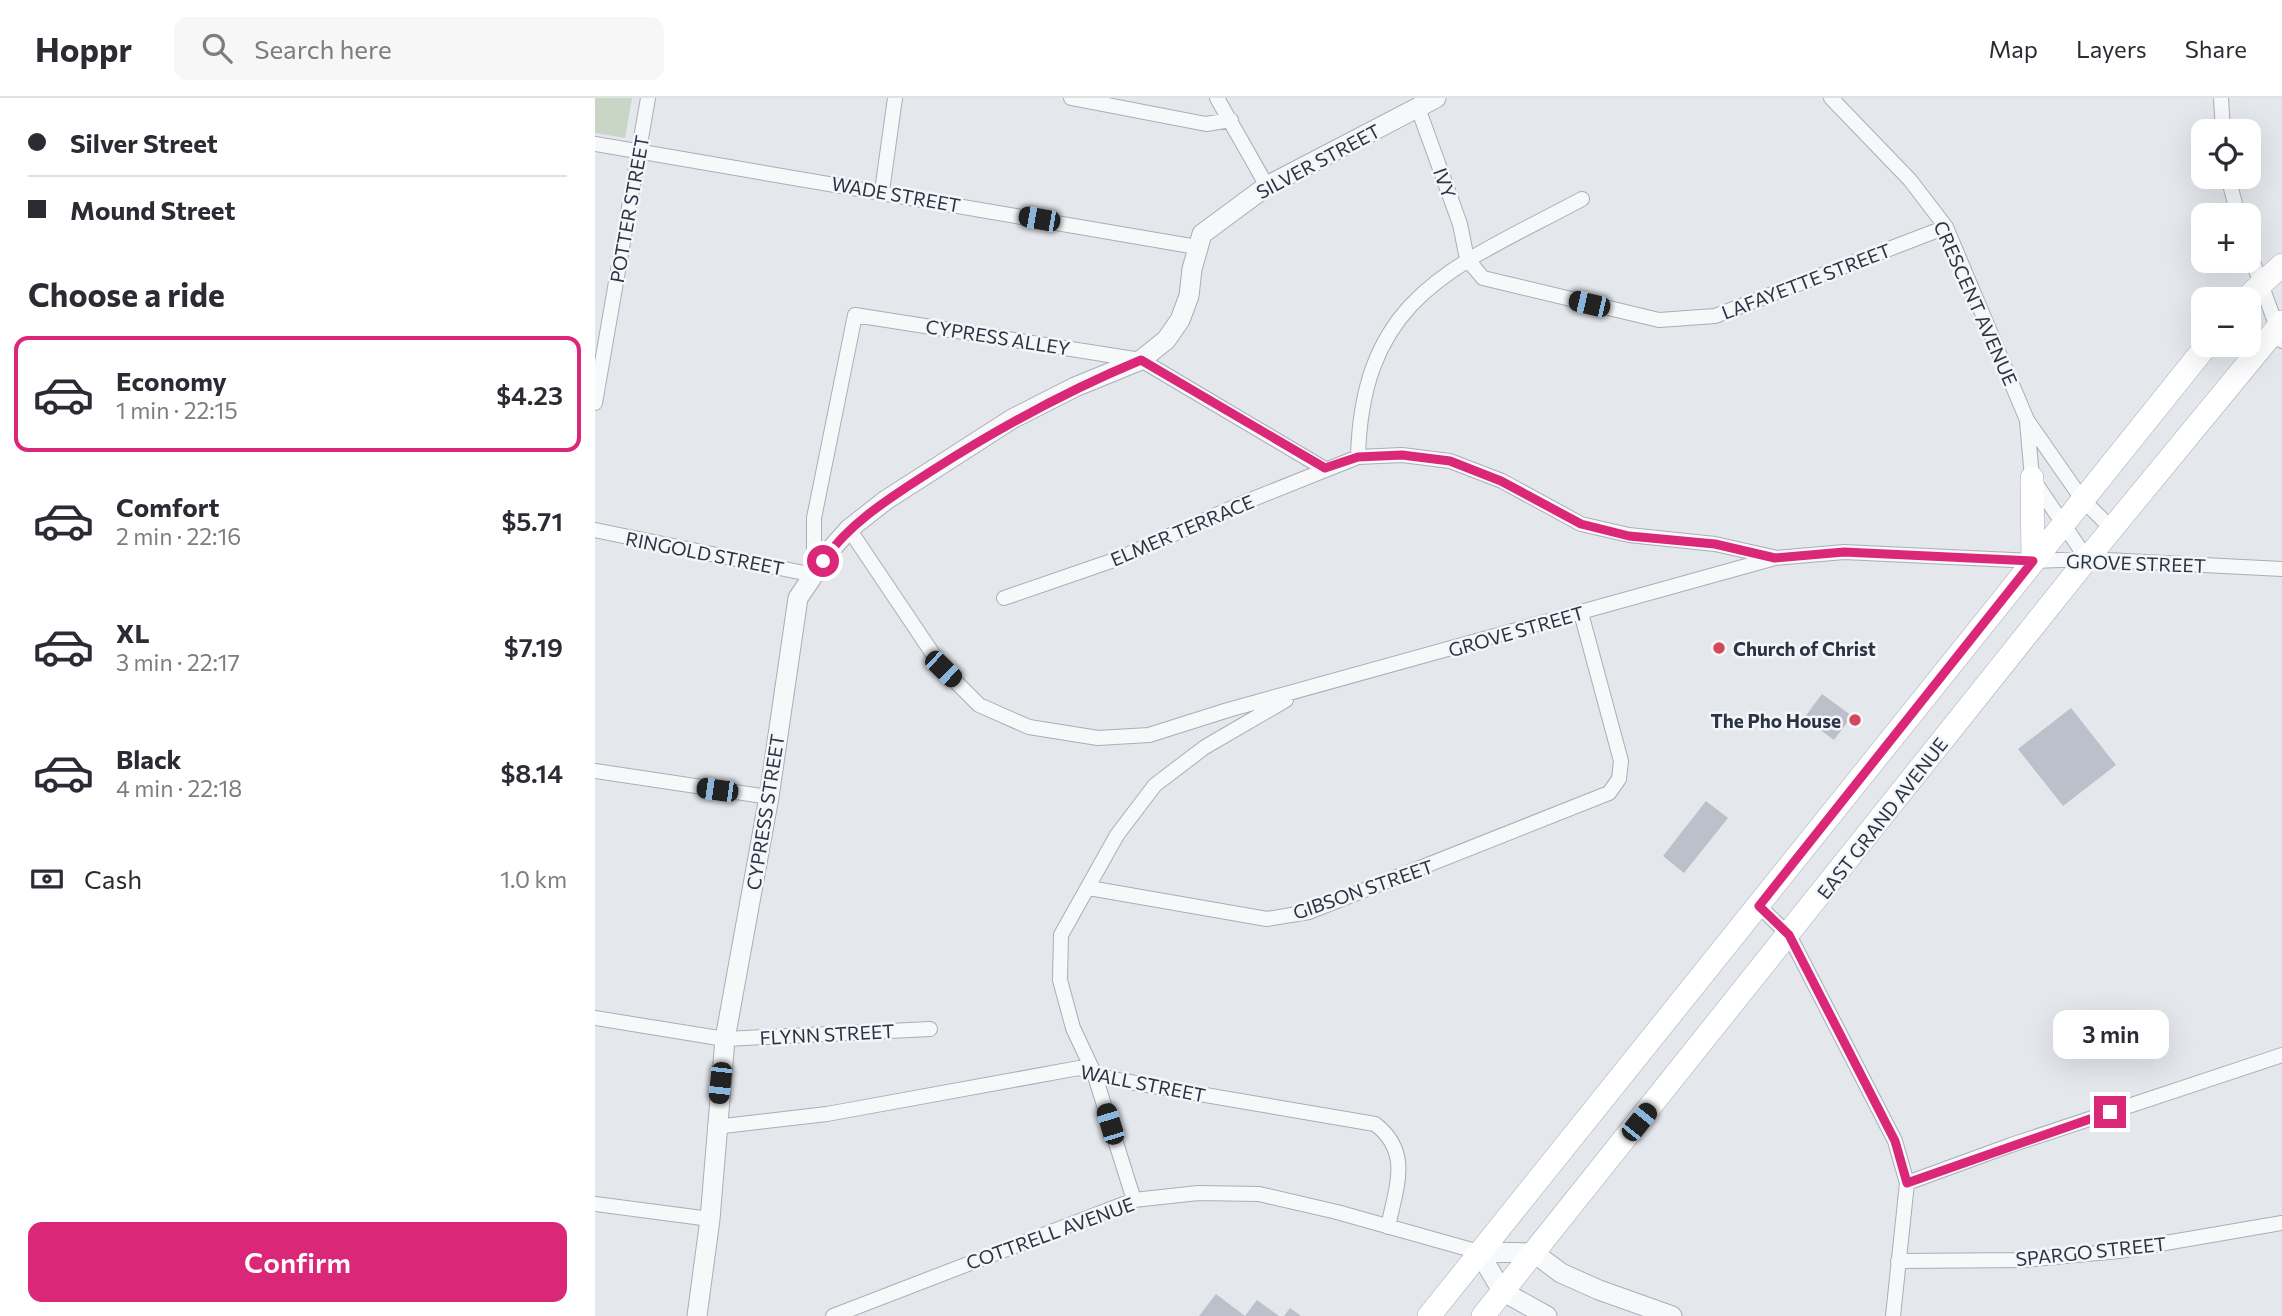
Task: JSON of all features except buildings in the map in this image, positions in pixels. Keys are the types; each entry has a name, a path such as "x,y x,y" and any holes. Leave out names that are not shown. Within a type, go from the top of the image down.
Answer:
{"main road":[{"path":"2258,287 2282,265"},
{"name":"EAST GRAND AVENUE","path":"1483,1316 2087,559 2280,331"},
{"path":"1429,1316 2197,357"},
{"path":"2032,478 2033,561"}],"street":[{"name":"POTTER STREET","path":"595,403 648,98"},
{"path":"882,191 895,98"},
{"path":"1070,98 1206,124 1231,120"},
{"path":"1217,98 1267,186"},
{"name":"SILVER STREET","path":"1197,247 1202,234 1267,186 1436,98"},
{"name":"CRESCENT AVENUE","path":"1831,98 1910,180 1946,227 2027,420 2082,499 2112,529"},
{"path":"2221,98 2222,119"},
{"name":"IVY","path":"1418,108 1460,224 1467,259"},
{"name":"WADE STREET","path":"595,144 1197,247"},
{"path":"1358,457 1359,417 1370,372 1388,331 1414,300 1467,259 1583,199"},
{"name":"LAFAYETTE STREET","path":"1467,259 1483,278 1659,320 1715,316 1946,227"},
{"path":"814,575 849,529 886,500 1012,419 1075,387 1141,360 1166,340 1180,320 1189,296 1197,247"},
{"path":"2261,305 2280,331"},
{"name":"CYPRESS ALLEY","path":"855,315 1141,360"},
{"name":"CYPRESS STREET","path":"697,1316 710,1219 715,1127 725,1039 769,797 798,598 814,575 814,518 855,315"},
{"path":"1141,360 1325,468"},
{"name":"CRESCENT AVENUE","path":"2027,420 2032,478 2087,559"},
{"name":"ELMER TERRACE","path":"1005,598 1120,558 1325,468 1358,457 1402,455 1450,461 1501,481 1581,524 1629,536 1715,544 1775,558"},
{"name":"GROVE STREET","path":"849,529 943,669 979,705 1029,727 1098,738 1149,734 1775,558 1844,552 2033,561 2087,559 2282,569"},
{"name":"RINGOLD STREET","path":"595,530 814,575"},
{"name":"GIBSON STREET","path":"1089,888 1267,919 1309,912 1609,793 1619,779 1621,761 1581,613"},
{"path":"1134,1200 1094,1073 1073,1028 1060,980 1061,935 1117,835 1155,785 1205,747 1300,692"},
{"path":"595,771 769,797"},
{"path":"1759,906 1789,935 1895,1141 1907,1183 1893,1316"},
{"name":"FLYNN STREET","path":"595,1018 725,1039 930,1029"},
{"path":"1907,1183 2011,1144 2282,1055"},
{"name":"WALL STREET","path":"715,1127 827,1114 1079,1068 1112,1079 1375,1124 1391,1136 1399,1157 1388,1227"},
{"name":"COTTRELL AVENUE","path":"833,1316 1134,1200 1198,1193 1259,1194 1479,1252"},
{"path":"595,1204 710,1219"},
{"name":"SPARGO STREET","path":"1898,1262 2025,1261 2119,1251 2282,1223"},
{"path":"1479,1252 1534,1252 1562,1273 1599,1290 1672,1316"},
{"path":"1479,1252 1502,1291 1547,1316"}],"green space":[{"path":"595,98 632,98 625,138 595,133"}],"place":[{"name":"Church of Christ","path":"1719,648"},
{"name":"The Pho House","path":"1855,720"}],"route":[{"path":"823,561 849,529 886,500 1012,419 1075,387 1141,360 1325,468 1358,457 1402,455 1450,461 1501,481 1581,524 1629,536 1715,544 1775,558 1844,552 2033,561 1759,906 1789,935 1895,1141 1907,1183 2011,1144 2110,1112"}]}
